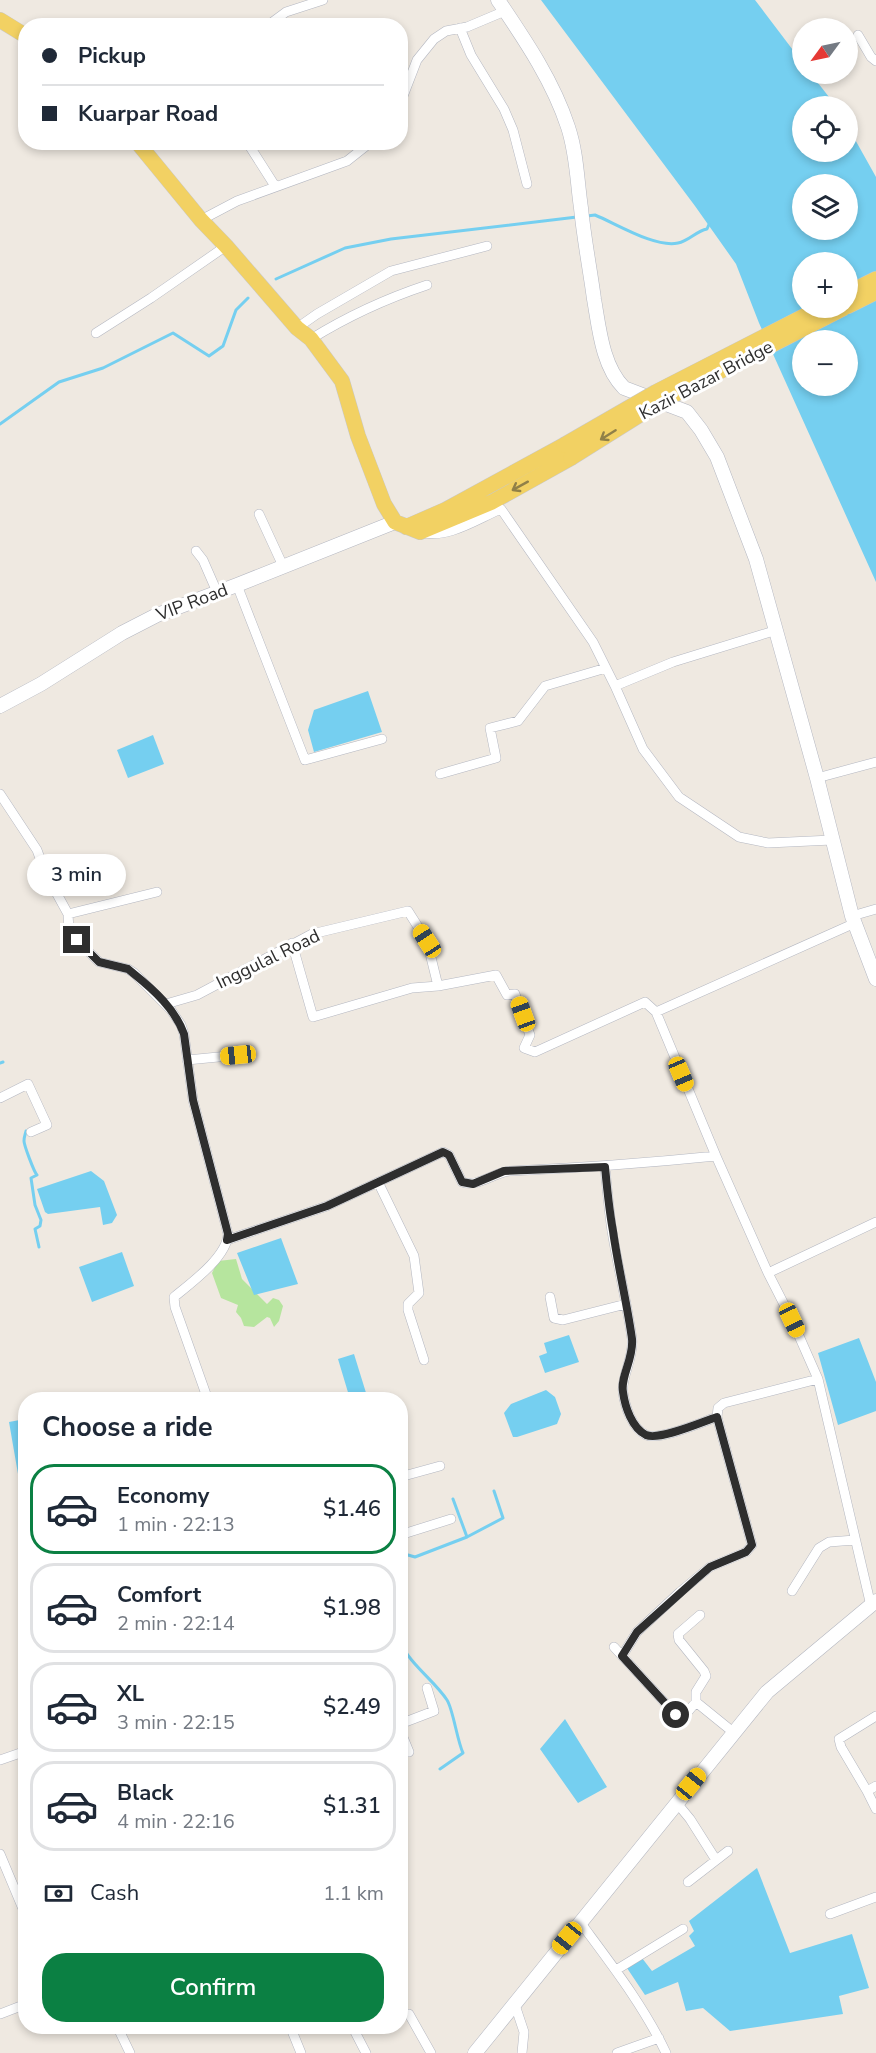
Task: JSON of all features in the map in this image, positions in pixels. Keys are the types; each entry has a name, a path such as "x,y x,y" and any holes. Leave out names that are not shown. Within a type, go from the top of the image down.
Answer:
{"main road":[{"path":"0,20 18,31"},
{"path":"144,150 201,220 297,328 311,339 342,381 358,436 384,504 407,527 492,502 567,451"},
{"path":"858,288 876,279"},
{"name":"Kazir Bazar Bridge","path":"858,301 876,292"},
{"name":"Kazir Bazar Bridge","path":"567,451 656,392 800,318"},
{"name":"Kazir Bazar Bridge","path":"567,451 824,318"}],"street":[{"path":"278,18 286,12 323,0"},
{"path":"408,81 424,50 434,39 446,31 467,27 502,5 550,84 568,128 576,164 580,209 598,326 610,368 624,388 687,412 717,457 748,538 777,630 853,920 876,979"},
{"path":"460,28 471,55 504,109 513,130 527,184"},
{"path":"858,35 871,57 876,61"},
{"path":"252,150 275,186"},
{"path":"201,220 237,201 347,161 361,150"},
{"path":"96,333 226,246"},
{"path":"297,328 391,271 487,246"},
{"path":"311,339 391,297 427,285"},
{"path":"407,527 431,535 449,531 501,509 593,642 643,749 679,797 739,837 768,843 832,840"},
{"path":"259,514 283,566"},
{"name":"VIP Road","path":"0,706 157,615 283,566 407,527"},
{"path":"196,551 203,560 217,592"},
{"path":"237,585 305,760 382,739"},
{"path":"615,686 673,662 777,630"},
{"path":"440,774 496,758 490,728 518,721 545,686 606,668"},
{"path":"817,778 876,762"},
{"path":"0,794 37,850 45,873 68,914 69,930 91,956 106,965 128,969 144,981 166,1004 184,1034 193,1100 228,1234 222,1251 174,1298 175,1307 205,1392"},
{"path":"68,914 157,892"},
{"path":"656,1012 876,909"},
{"name":"Inggulal Road","path":"166,1004 197,995 312,934 408,911 427,941 438,986"},
{"path":"291,944 313,1017 412,988 438,986 496,975 507,995 515,994 530,1035 524,1048 535,1052 645,1002 656,1012 716,1156 818,1379 855,1540 874,1604 767,1692 475,2053"},
{"path":"187,1060 238,1055"},
{"path":"0,1098 28,1084 47,1125 31,1132"},
{"path":"227,1240 327,1206 443,1152 449,1155 462,1182 467,1184 473,1184 504,1171 605,1167 716,1156"},
{"path":"605,1167 613,1231 632,1342 627,1374 622,1382 630,1417 648,1436 658,1436 717,1417"},
{"path":"378,1182 414,1256 420,1293 408,1304 408,1310 424,1360"},
{"path":"768,1273 876,1222"},
{"path":"550,1297 554,1318 563,1320 626,1304"},
{"path":"622,1656 637,1632 710,1567 746,1552 752,1545 717,1417 718,1408 724,1403 818,1379"},
{"path":"408,1475 440,1466"},
{"path":"408,1532 451,1519"},
{"path":"792,1591 819,1548 829,1542 855,1540"},
{"path":"614,1647 676,1715 685,1715 696,1702 696,1692 706,1676 705,1671 680,1640 678,1634 700,1615"},
{"path":"408,1721 434,1710 427,1688"},
{"path":"696,1702 733,1732"},
{"path":"876,1716 839,1739 876,1809"},
{"path":"0,1760 18,1754"},
{"path":"867,1791 876,1786"},
{"path":"676,1802 690,1819 716,1860"},
{"path":"688,1882 728,1851"},
{"path":"0,1854 18,1897"},
{"path":"830,1914 876,1897"},
{"path":"580,1922 616,1970 666,2053"},
{"path":"616,1970 683,1929"},
{"path":"515,2005 524,2032 522,2053"},
{"path":"0,2014 18,2007"},
{"path":"409,2014 431,2053"},
{"path":"121,2034 130,2053"},
{"path":"293,2034 301,2053"},
{"path":"356,2034 366,2053"},
{"path":"617,2053 659,2038"}],"green space":[{"path":"236,1259 242,1279 267,1304 273,1298 279,1300 283,1306 279,1321 274,1327 270,1318 267,1317 254,1327 244,1326 236,1312 238,1305 221,1298 212,1273 218,1261"}],"water":[{"path":"541,0 755,0 792,49 792,84 819,84 828,96 792,96 792,162 858,162 858,145 876,177 876,582 759,323 736,264"},
{"path":"368,691 382,732 314,752 308,730 314,710"},
{"path":"153,735 164,764 128,778 117,750"},
{"path":"91,1171 104,1181 117,1215 112,1223 103,1225 100,1207 48,1214 45,1212 37,1189"},
{"path":"281,1238 298,1284 254,1295 237,1253"},
{"path":"122,1252 134,1286 92,1302 79,1267"},
{"path":"569,1335 579,1362 545,1373 539,1356 547,1353 544,1343"},
{"path":"859,1338 876,1382 876,1411 838,1425 818,1353"},
{"path":"354,1354 366,1392 348,1392 338,1359"},
{"path":"546,1390 555,1397 561,1414 557,1424 513,1437 504,1413 511,1404"},
{"path":"18,1420 18,1474 9,1422"},
{"path":"565,1719 607,1787 578,1803 540,1749"},
{"path":"757,1868 790,1953 852,1934 869,1988 839,1996 843,2014 730,2031 703,2008 686,2011 678,1982 645,1995 627,1968 642,1958 652,1971 695,1946 689,1936 694,1931 689,1921"}],"waterway":[{"path":"587,216 595,215 647,239 669,244 686,240 707,229 710,222"},
{"path":"276,279 345,248 391,239 577,217"},
{"path":"0,424 59,382 103,368 173,333 209,356 223,346 236,310 248,298"},
{"path":"26,1131 24,1143 37,1175 31,1178 35,1205 41,1220 40,1226 35,1229 39,1247"},
{"path":"453,1499 467,1537 503,1518 494,1491"},
{"path":"408,1555 415,1557 467,1537"},
{"path":"408,1655 442,1693 451,1710 463,1753 440,1769"}],"route":[{"path":"77,940 99,962 128,969 144,981 171,1010 181,1025 193,1100 228,1234 227,1240 327,1206 443,1152 449,1155 462,1182 467,1184 473,1184 504,1171 605,1167 613,1231 632,1342 627,1374 622,1382 630,1417 634,1425 648,1436 658,1436 717,1417 752,1545 746,1552 710,1567 637,1632 622,1656 676,1715"}]}
